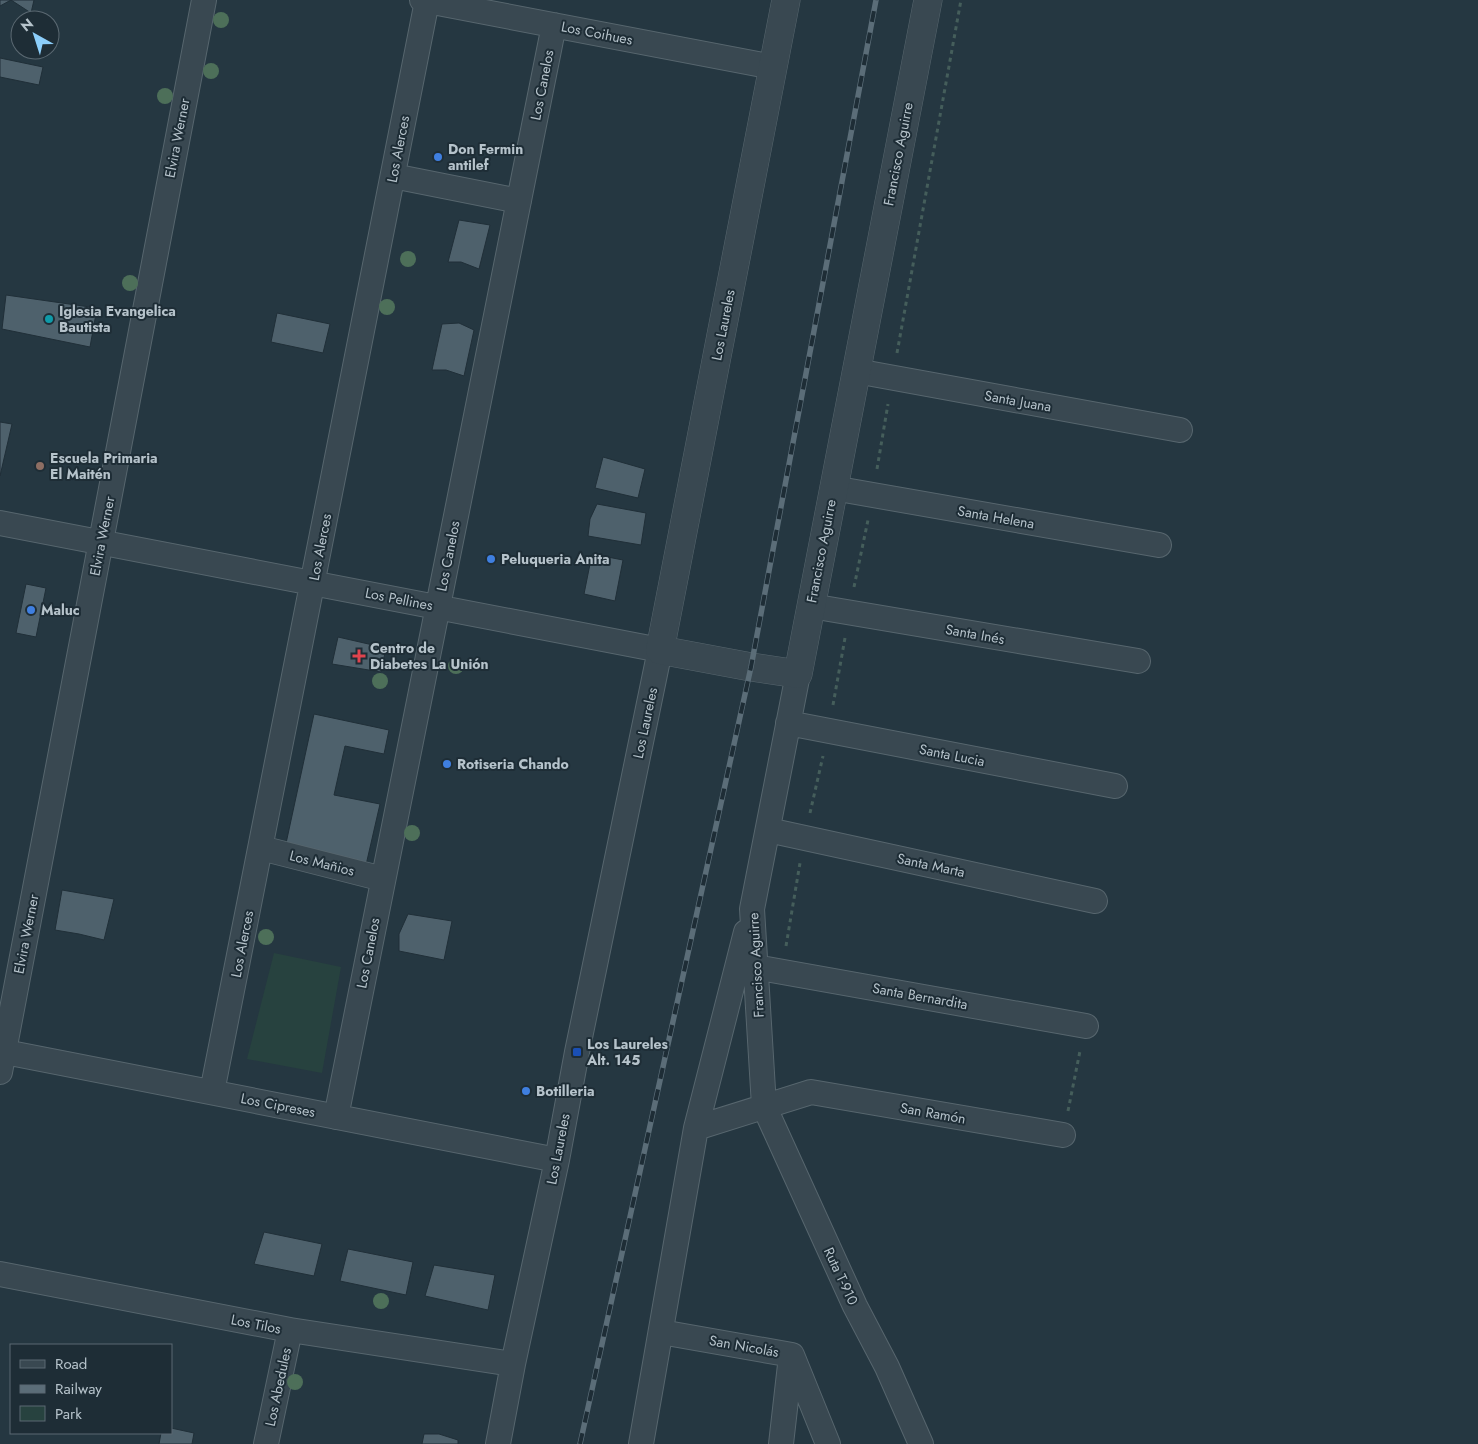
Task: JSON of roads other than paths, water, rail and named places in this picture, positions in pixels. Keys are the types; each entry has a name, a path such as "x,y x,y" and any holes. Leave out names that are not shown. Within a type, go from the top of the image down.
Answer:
{"street":[{"name":"Elvira Werner","path":"1,1058 204,0"},
{"name":"Los Coihues","path":"424,0 773,67"},
{"name":"Los Alerces","path":"212,1092 393,176 424,0"},
{"name":"Los Laureles","path":"498,1444 660,650 786,0"},
{"name":"Francisco Aguirre","path":"764,1106 752,909 928,0"},
{"name":"Los Canelos","path":"336,1116 554,25"},
{"path":"393,176 519,201"},
{"name":"Santa Juana","path":"856,371 1180,430"},
{"name":"Santa Helena","path":"833,488 1159,546"},
{"name":"Los Pellines","path":"0,523 660,650 798,674"},
{"name":"Santa Inés","path":"811,606 1138,661"},
{"name":"Santa Lucia","path":"788,723 1116,786"},
{"name":"Santa Marta","path":"768,830 1095,901"},
{"name":"Los Mañios","path":"261,848 383,878"},
{"path":"641,1444 696,1128 752,909"},
{"name":"Santa Bernardita","path":"755,966 1086,1026"},
{"name":"Los Cipreses","path":"1,1058 212,1092 557,1160"},
{"name":"San Ramón","path":"696,1128 811,1092 1064,1135"},
{"name":"Ruta T-910","path":"764,1106 855,1306 887,1367 921,1444"},
{"name":"Los Tilos","path":"0,1274 290,1330 513,1364"},
{"name":"Los Abedules","path":"266,1444 290,1330"},
{"name":"San Nicolás","path":"660,1332 792,1355 828,1444"},
{"path":"781,1444 792,1355"}],"railway":[{"path":"580,1444 751,667 876,0"}],"place":[{"name":"Don Fermin antilef","path":"438,157"},
{"name":"Iglesia Evangelica Bautista","path":"49,319"},
{"name":"Escuela Primaria El Maitén","path":"40,466"},
{"name":"Peluqueria Anita","path":"491,559"},
{"name":"Maluc","path":"31,610"},
{"name":"Centro de Diabetes La Unión","path":"359,656"},
{"name":"Rotiseria Chando","path":"447,764"},
{"name":"Los Laureles Alt. 145","path":"577,1052"},
{"name":"Botilleria","path":"526,1091"}]}
